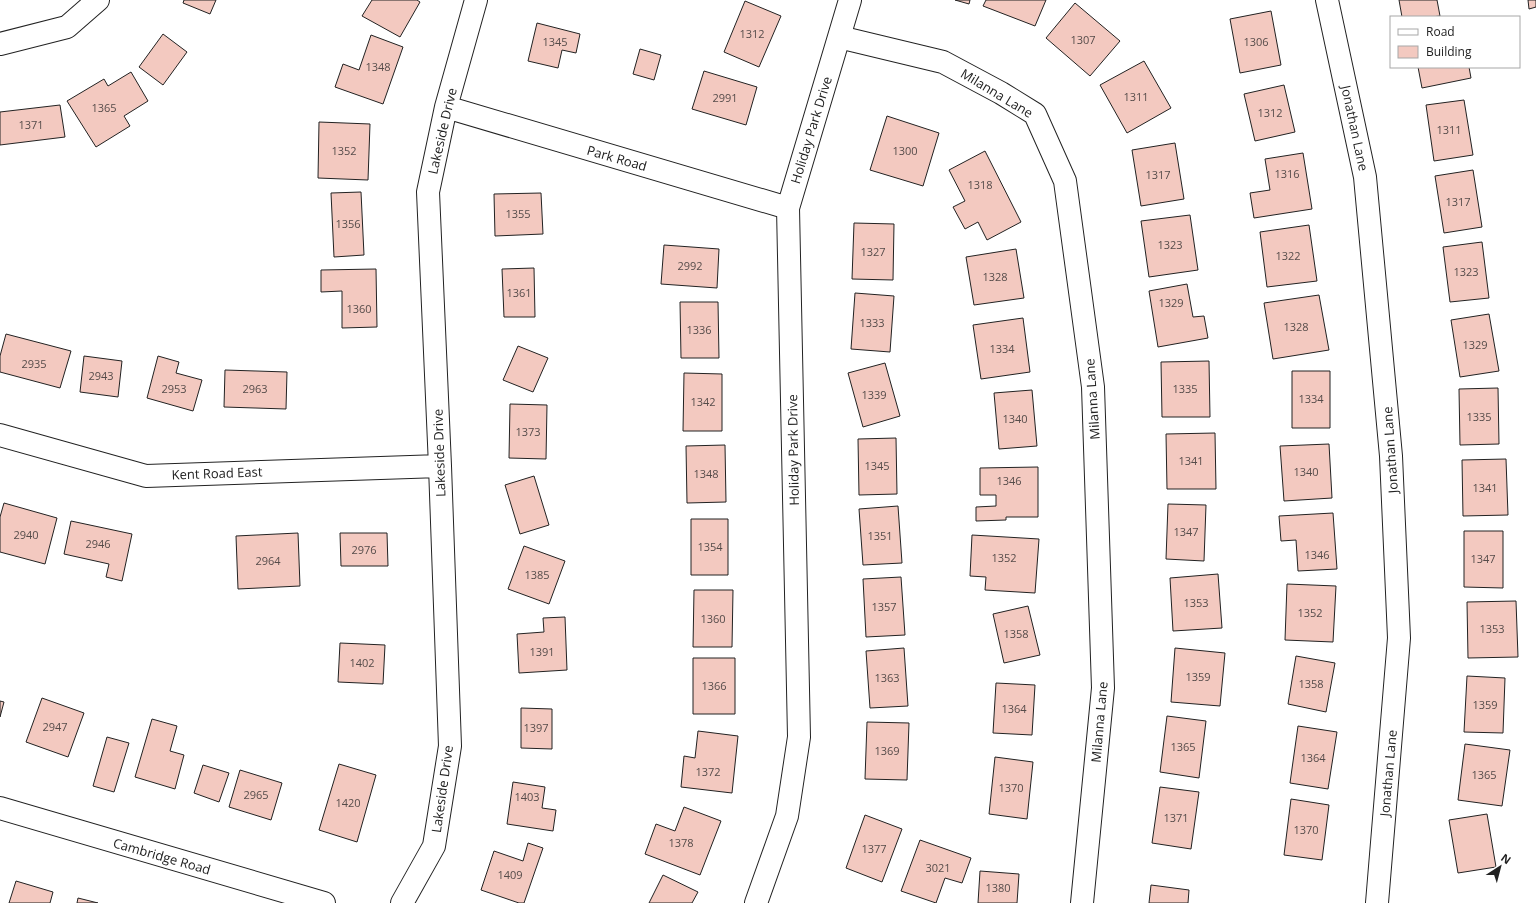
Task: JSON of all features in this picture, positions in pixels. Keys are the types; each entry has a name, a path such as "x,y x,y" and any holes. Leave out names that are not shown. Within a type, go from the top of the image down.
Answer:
{"street":[{"path":"0,44 67,27 98,0"},
{"name":"Lakeside Drive","path":"402,903 434,846 450,746 428,192 446,107 476,0"},
{"name":"Holiday Park Drive","path":"756,903 787,816 799,737 788,208 850,0"},
{"name":"Jonathan Lane","path":"1327,0 1366,177 1391,456 1399,638 1377,903"},
{"name":"Milanna Lane","path":"839,37 943,62 1001,93 1035,114 1065,181 1093,387 1103,688 1082,903"},
{"name":"Park Road","path":"446,107 788,208"},
{"name":"Kent Road East","path":"0,435 146,476 440,466"},
{"name":"Cambridge Road","path":"0,808 324,903"}],"building":[{"path":"184,0 216,0 210,14 183,3"},
{"path":"372,0 417,0 420,2 400,37 362,16"},
{"path":"955,0 970,0 969,4"},
{"path":"986,0 1046,0 1035,26 983,6"},
{"path":"1399,0 1437,0 1440,16 1402,16"},
{"path":"1528,0 1536,0 1536,7 1529,9"},
{"path":"745,1 781,16 759,67 724,52"},
{"path":"1075,3 1120,41 1090,76 1046,38"},
{"path":"1271,11 1281,65 1240,73 1230,19"},
{"path":"537,23 580,34 576,53 562,50 558,68 528,61"},
{"path":"163,34 187,52 163,85 139,67"},
{"path":"371,35 403,47 383,104 335,87 343,64 359,70"},
{"path":"640,49 661,55 654,80 633,74"},
{"path":"1144,61 1171,108 1127,133 1100,85"},
{"path":"1418,68 1469,68 1471,78 1422,88"},
{"path":"704,71 757,87 746,125 692,109"},
{"path":"131,72 148,101 124,116 130,126 96,147 67,101 104,79 108,86"},
{"path":"1284,85 1295,132 1255,141 1244,94"},
{"path":"1464,100 1473,155 1434,161 1426,105"},
{"path":"60,105 65,137 0,145 0,112"},
{"path":"887,116 939,133 923,186 870,170"},
{"path":"319,122 370,124 368,180 318,178"},
{"path":"1175,143 1184,199 1141,206 1132,150"},
{"path":"985,151 1021,222 987,240 978,222 965,229 953,207 965,201 949,170"},
{"path":"1303,153 1312,209 1254,218 1250,193 1270,190 1265,159"},
{"path":"1473,170 1482,227 1444,233 1435,176"},
{"path":"361,192 364,255 334,257 331,193"},
{"path":"541,193 543,234 495,236 494,194"},
{"path":"1190,215 1198,270 1149,277 1141,221"},
{"path":"854,223 894,224 893,280 852,279"},
{"path":"1309,225 1317,281 1267,287 1260,232"},
{"path":"1482,242 1489,298 1450,302 1443,247"},
{"path":"664,245 719,249 717,288 661,284"},
{"path":"1016,249 1024,298 974,305 966,257"},
{"path":"534,268 535,317 504,317 502,269"},
{"path":"376,269 377,327 342,328 342,291 321,292 321,270"},
{"path":"1187,284 1193,317 1204,316 1208,338 1158,347 1149,291"},
{"path":"855,293 894,296 890,352 851,349"},
{"path":"1319,295 1329,350 1273,359 1264,303"},
{"path":"680,302 718,302 719,358 681,358"},
{"path":"1489,314 1499,371 1460,377 1451,320"},
{"path":"1023,318 1030,372 981,379 973,325"},
{"path":"6,334 71,351 60,388 0,372 0,356"},
{"path":"518,346 548,358 533,392 503,380"},
{"path":"84,356 122,361 118,397 80,392"},
{"path":"158,356 179,362 176,373 202,380 193,411 147,398"},
{"path":"1209,361 1210,417 1162,417 1161,362"},
{"path":"885,363 900,416 863,427 848,373"},
{"path":"225,370 287,372 286,409 224,407"},
{"path":"1292,371 1330,371 1330,428 1292,428"},
{"path":"684,373 722,374 722,431 683,431"},
{"path":"1498,388 1499,444 1460,445 1459,389"},
{"path":"1032,390 1037,446 999,449 994,393"},
{"path":"510,404 547,405 546,459 509,458"},
{"path":"1215,433 1216,489 1167,489 1166,434"},
{"path":"896,438 897,494 859,495 858,439"},
{"path":"1329,444 1332,498 1284,501 1280,446"},
{"path":"725,445 726,502 687,503 686,446"},
{"path":"1506,459 1508,515 1463,516 1462,460"},
{"path":"1038,467 1038,517 1006,517 1006,520 976,521 976,507 996,506 996,495 980,495 980,468"},
{"path":"534,476 549,525 520,534 505,485"},
{"path":"4,503 57,518 45,564 0,552 0,517"},
{"path":"1168,504 1206,505 1204,561 1166,559"},
{"path":"898,506 902,563 863,565 859,509"},
{"path":"1333,513 1337,569 1298,571 1296,540 1281,541 1279,516"},
{"path":"691,519 728,519 728,575 691,575"},
{"path":"71,521 132,534 122,581 106,577 109,564 64,554"},
{"path":"1464,531 1503,531 1503,588 1464,587"},
{"path":"298,533 300,586 238,589 236,536"},
{"path":"340,533 387,533 388,566 341,566"},
{"path":"972,535 1039,539 1035,593 985,590 986,577 970,576"},
{"path":"524,546 565,561 549,604 508,589"},
{"path":"1218,574 1222,628 1173,631 1170,578"},
{"path":"901,577 905,635 866,637 863,579"},
{"path":"1287,584 1336,586 1333,642 1285,640"},
{"path":"694,590 733,590 732,647 693,647"},
{"path":"1516,601 1518,657 1468,658 1467,602"},
{"path":"1028,606 1040,655 1004,663 993,614"},
{"path":"565,617 567,670 519,673 517,634 544,632 543,618"},
{"path":"340,643 385,645 383,684 338,682"},
{"path":"904,648 908,706 870,708 866,651"},
{"path":"1175,648 1225,653 1220,706 1171,702"},
{"path":"1296,656 1335,663 1326,712 1288,704"},
{"path":"693,658 735,658 735,714 693,714"},
{"path":"1467,676 1505,678 1503,733 1464,732"},
{"path":"996,683 1035,685 1032,735 993,733"},
{"path":"42,698 84,713 68,757 26,742"},
{"path":"0,701 4,702 0,717"},
{"path":"521,708 552,709 552,749 521,748"},
{"path":"1167,716 1206,721 1199,778 1160,772"},
{"path":"152,719 177,726 170,751 184,755 175,789 135,777"},
{"path":"867,722 909,723 907,780 865,779"},
{"path":"1298,726 1337,732 1328,789 1290,783"},
{"path":"698,731 738,736 732,793 681,787 684,756 695,758"},
{"path":"107,737 129,743 114,792 93,786"},
{"path":"1465,744 1510,750 1502,806 1458,800"},
{"path":"995,757 1033,762 1027,819 989,814"},
{"path":"339,764 376,775 357,842 319,830"},
{"path":"203,765 229,773 219,802 194,793"},
{"path":"240,770 282,783 271,820 229,807"},
{"path":"513,782 545,787 542,808 556,810 553,831 507,824"},
{"path":"1160,787 1199,792 1191,849 1152,843"},
{"path":"1291,799 1329,805 1322,860 1284,855"},
{"path":"684,807 721,821 700,875 645,854 656,824 675,831"},
{"path":"1487,814 1496,867 1458,873 1449,820"},
{"path":"865,815 902,829 882,882 846,868"},
{"path":"920,840 971,858 962,883 945,878 936,903 901,891"},
{"path":"528,843 543,848 524,903 519,903 481,890 494,851 523,861"},
{"path":"980,871 1019,874 1017,903 978,903"},
{"path":"663,875 698,892 692,903 649,903"},
{"path":"16,881 53,892 50,903 9,903"},
{"path":"1151,885 1189,890 1188,903 1149,903"},
{"path":"78,898 98,903 77,903"}]}
